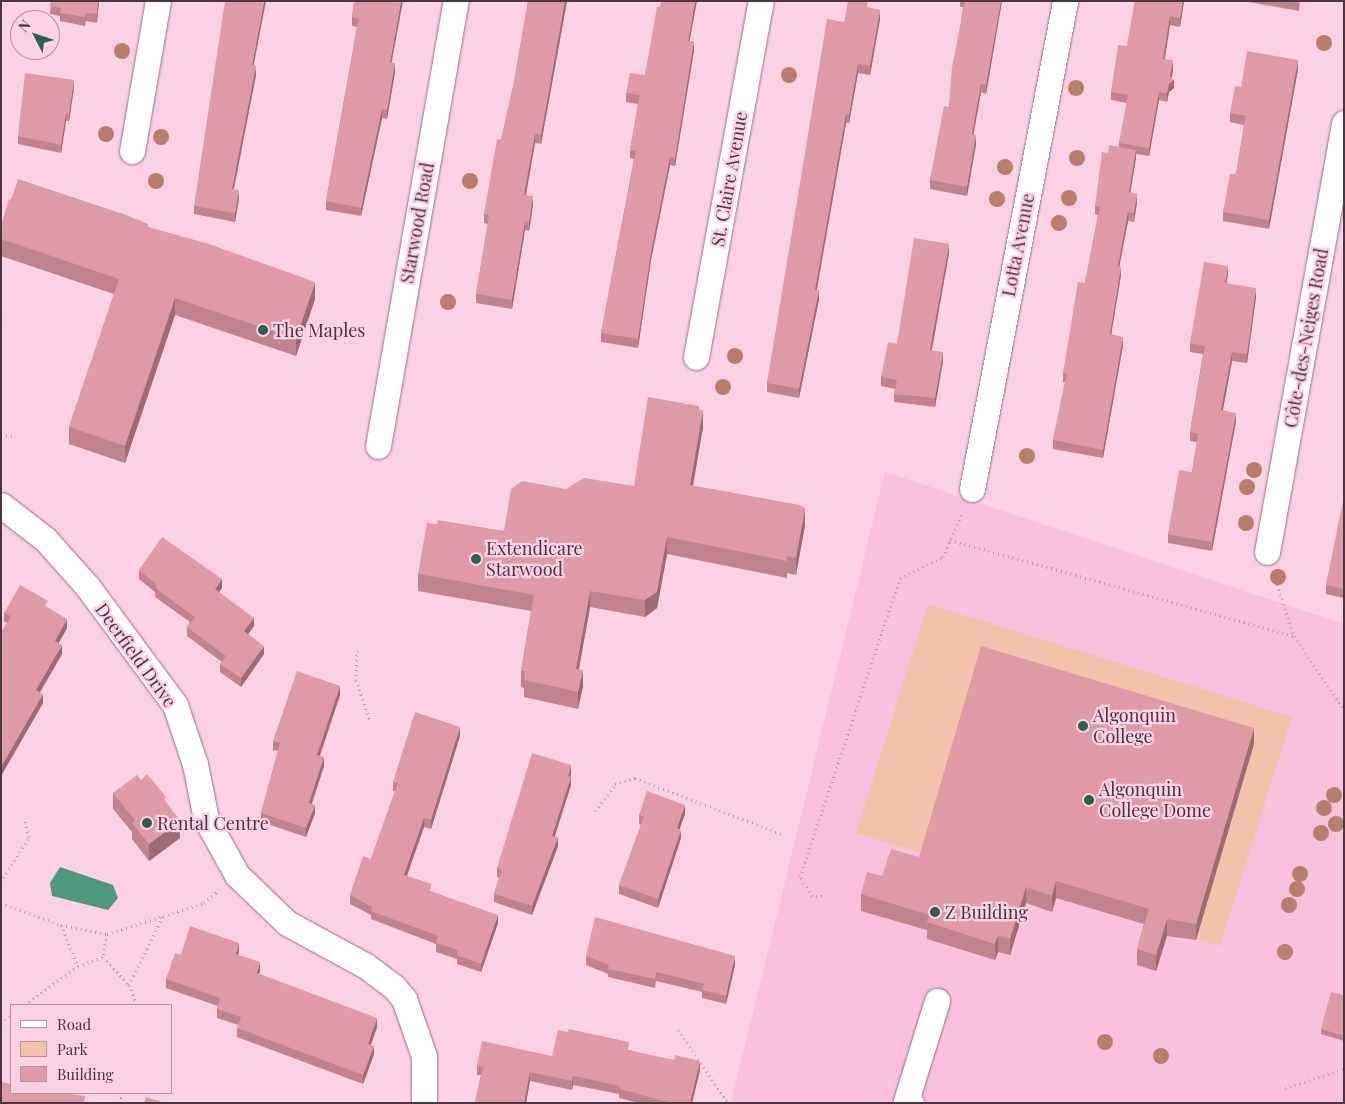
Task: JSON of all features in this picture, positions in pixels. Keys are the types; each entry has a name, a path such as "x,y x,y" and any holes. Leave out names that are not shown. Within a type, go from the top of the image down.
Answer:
{"street":[{"path":"132,151 158,1"},
{"name":"Starwood Road","path":"378,446 456,1"},
{"name":"St. Claire Avenue","path":"696,357 761,1"},
{"name":"Lotta Avenue","path":"972,489 1065,1"},
{"name":"Côte-des-Neiges Road","path":"1268,552 1344,123"},
{"name":"Deerfield Drive","path":"1,505 45,539 87,586 175,705 195,764 206,819 237,875 287,923 366,966 394,987 404,999 424,1056 424,1103"},
{"path":"910,1103 906,1101 937,1000"}],"path":[{"path":"1,324 3,319"},
{"path":"1,435 12,436"},
{"path":"822,896 812,896 800,877 900,578 942,557 972,489"},
{"path":"950,540 1294,636"},
{"path":"1268,552 1294,636 1344,710"},
{"path":"357,650 356,680 370,721"},
{"path":"595,811 615,784 635,778 784,835"},
{"path":"1,882 29,837 25,822"},
{"path":"1,904 61,925 107,934 204,903 237,875"},
{"path":"129,985 163,916"},
{"path":"61,925 78,966"},
{"path":"103,957 107,934"},
{"path":"103,957 129,985 137,1004"},
{"path":"26,1004 78,966 103,957"},
{"path":"678,1030 727,1101"},
{"path":"1285,1088 1344,1069"}],"shaded area":[{"name":"Algonquin College","path":"885,472 1344,624 1344,1103 731,1103"},
{"path":"60,867 113,885 118,898 108,910 52,896 50,883"}],"green space":[{"name":"Algonquin College Dome","path":"928,604 1292,717 1220,946 856,833"}],"building":[{"path":"51,1 98,1 97,14 86,13 85,17 60,13 61,8 50,6"},
{"path":"225,1 264,1 252,65 256,66 232,189 239,190 235,213 194,206"},
{"path":"354,1 401,1 390,62 395,63 387,110 382,109 361,208 326,201 359,19 352,17"},
{"path":"528,1 565,1 541,135 535,134 524,195 533,196 529,222 525,221 512,300 476,294 489,215 484,214 497,139 501,140 514,82"},
{"path":"661,1 695,1 688,41 694,41 675,158 670,157 651,252 638,339 601,333 636,151 630,150 640,95 626,93 630,73 645,75 657,7 660,7"},
{"path":"848,1 868,1 867,7 880,10 870,66 858,64 849,115 846,114 815,290 819,290 799,389 767,383 827,19 844,22"},
{"path":"965,1 1001,1 986,85 981,84 972,134 976,135 967,187 930,180 944,106 949,107 952,67"},
{"path":"1135,1 1183,1 1180,18 1170,16 1163,59 1173,60 1170,76 1174,80 1169,84 1167,93 1159,92 1149,148 1119,143 1128,95 1111,92 1118,45 1127,46"},
{"path":"1247,51 1298,60 1269,220 1223,212 1230,174 1236,174 1246,116 1230,113 1235,86 1241,87"},
{"path":"25,73 74,80 69,114 66,113 61,145 18,136"},
{"path":"1109,145 1136,150 1129,192 1137,194 1134,213 1128,212 1118,266 1121,267 1110,334 1123,337 1103,450 1053,440 1067,374 1063,373 1078,282 1085,283 1100,207 1095,206 1102,152 1108,153"},
{"name":"The Maples","path":"18,179 126,215 148,224 148,227 209,244 315,282 296,339 175,298 125,446 69,427 119,279 1,239 1,226 9,199 11,200"},
{"path":"914,238 949,244 930,350 943,352 935,398 894,394 897,380 881,377 888,342 897,344"},
{"path":"1204,262 1228,266 1225,283 1256,288 1247,354 1232,352 1221,410 1236,413 1212,542 1168,534 1179,470 1192,472 1198,434 1190,432 1205,346 1190,343"},
{"name":"Extendicare Starwood","path":"648,397 699,406 699,410 703,410 690,485 800,505 805,508 796,558 787,556 787,561 667,537 657,592 645,600 590,591 576,669 583,670 578,692 524,680 525,671 521,671 534,595 418,574 427,523 437,524 438,520 504,531 511,489 522,481 566,489 584,478 634,486"},
{"path":"1344,501 1344,589 1326,585"},
{"path":"162,537 222,579 215,589 254,618 244,631 264,646 241,678 220,664 226,656 187,627 195,617 155,588 157,585 139,570"},
{"path":"20,585 48,601 45,606 67,619 55,641 62,645 36,690 43,694 1,767 1,633 11,616 4,613"},
{"name":"Algonquin College Dome","path":"981,646 1254,728 1196,924 1167,919 1156,955 1137,949 1149,909 1056,881 1052,896 1026,887 1010,939 998,936 995,944 927,922 929,915 861,894 867,872 882,876 891,849 919,857"},
{"path":"297,671 340,686 317,755 324,757 309,803 315,805 306,828 261,813 280,743 273,741"},
{"path":"415,712 460,727 431,820 424,818 404,875 432,884 430,891 498,915 481,964 457,955 458,950 436,943 438,936 371,911 372,907 350,895 363,856 371,859 398,783 393,782"},
{"path":"532,753 571,765 568,776 571,777 552,836 558,837 532,906 494,894 502,870 497,868"},
{"path":"147,774 166,797 164,799 180,821 149,844 132,823 135,820 113,793 137,775 141,780"},
{"path":"647,791 685,805 677,828 681,830 658,899 619,885 644,817 639,815"},
{"path":"595,917 735,956 726,996 702,990 704,984 656,972 655,979 608,969 609,965 586,956"},
{"path":"190,926 239,943 236,954 260,962 257,973 377,1018 368,1044 374,1046 363,1075 237,1028 241,1017 217,1009 220,998 166,979 175,953 181,955"},
{"path":"1331,992 1344,995 1344,1036 1321,1029"},
{"path":"569,1029 629,1042 628,1050 674,1060 675,1055 700,1061 690,1103 672,1103 619,1089 620,1086 573,1076 572,1081 530,1072 524,1103 475,1103 483,1067 477,1066 482,1041 552,1056 558,1030 568,1032"},
{"path":"1,1082 10,1084 10,1094 71,1094 85,1096 84,1103 1,1103"},
{"path":"146,1097 165,1103 144,1103"}],"place":[{"name":"The Maples","path":"263,330"},
{"name":"Extendicare Starwood","path":"476,559"},
{"name":"Algonquin College","path":"1083,726"},
{"name":"Algonquin College Dome","path":"1089,800"},
{"name":"Rental Centre","path":"147,823"},
{"name":"Z Building","path":"935,912"}]}
